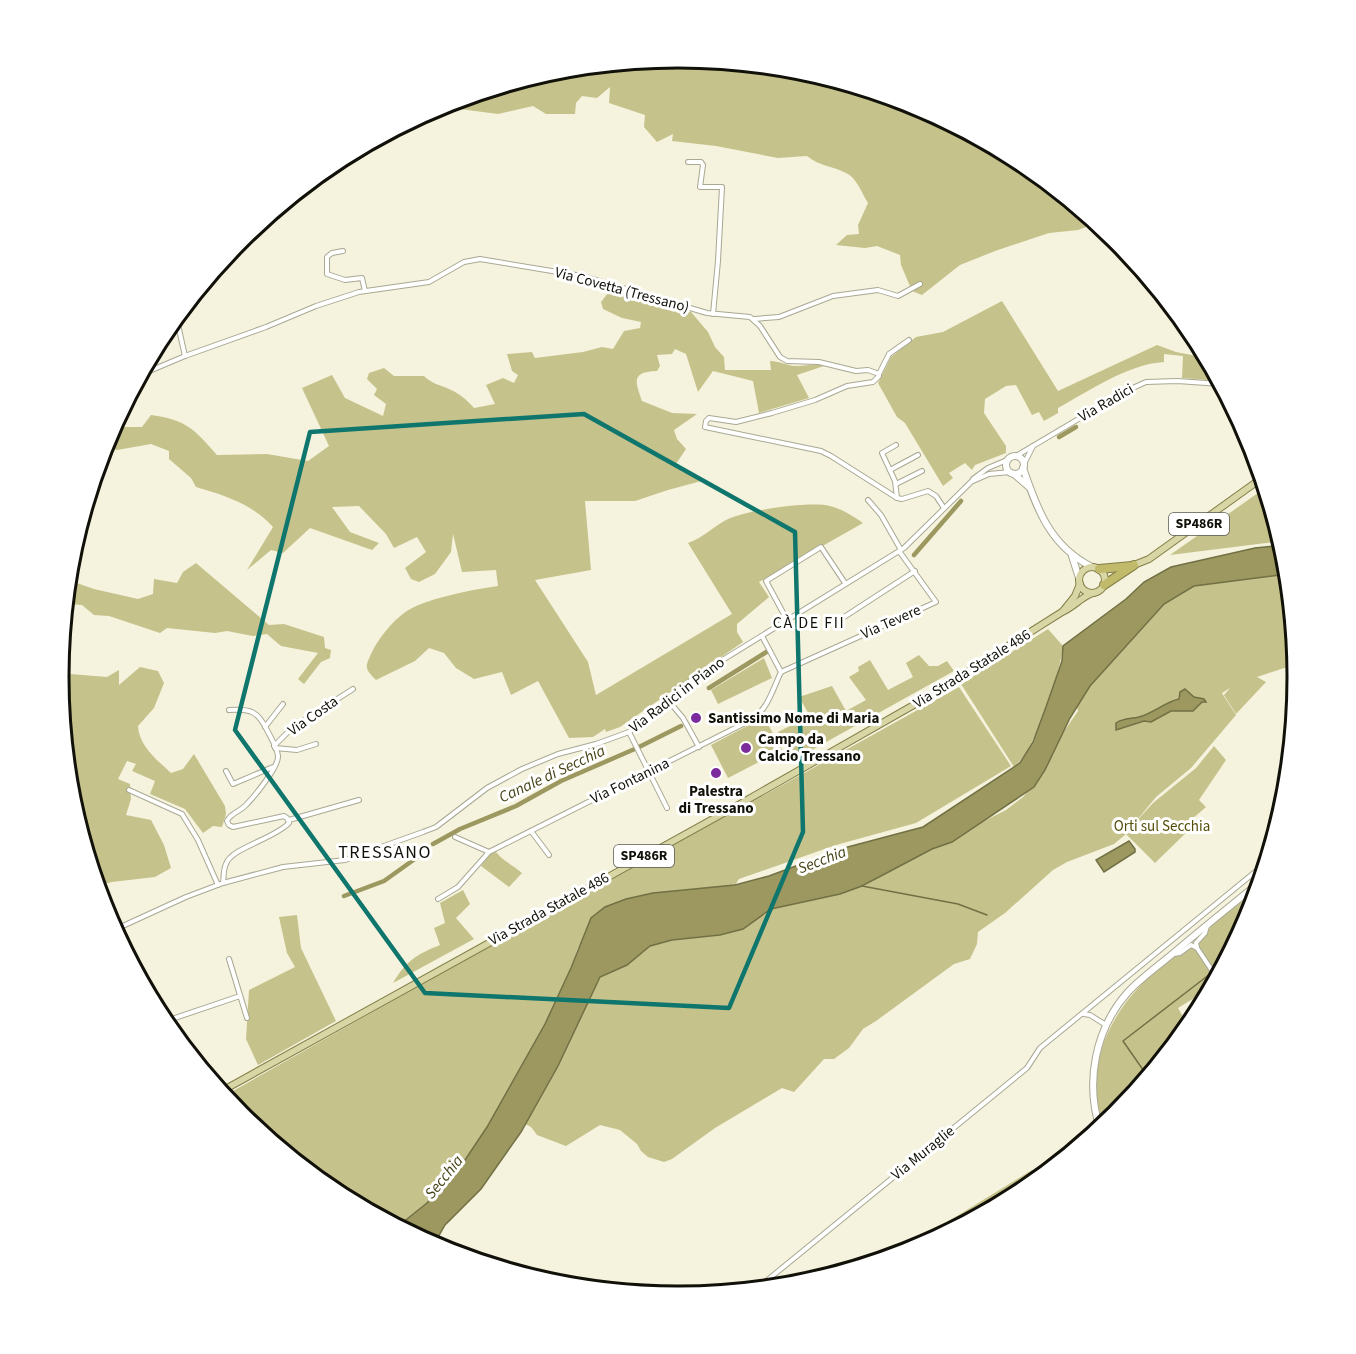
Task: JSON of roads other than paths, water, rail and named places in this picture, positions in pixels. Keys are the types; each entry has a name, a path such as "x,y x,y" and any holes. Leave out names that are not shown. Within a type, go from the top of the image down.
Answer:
{"highway":[{"name":"SP486R","path":"1095,568 1134,566"},
{"name":"SP486R","path":"1104,585 1134,566"}],"main road":[{"path":"1029,487 1006,466 1007,460 1016,456 1021,459 1029,487 1054,537 1072,556 1095,568 1106,578 1104,585"},
{"path":"1012,473 1021,471 1024,466"},
{"name":"SP486R","path":"1134,566 1149,559 1256,483"},
{"path":"1072,556 1085,591 1093,593"},
{"name":"SP486R","path":"1062,612 1075,596 1083,570 1095,568"},
{"name":"SP486R","path":"1062,612 1072,608 1086,596 1102,589 1104,585"},
{"name":"Via Strada Statale 486","path":"228,1087 926,698 1062,612"},
{"path":"1097,1119 1093,1069 1106,1025 1115,1010 1130,991 1248,892"}],"street":[{"path":"688,162 701,162 703,165 700,187 722,187 713,314"},
{"path":"151,370 316,306 365,291 362,278 345,280 327,274 327,257 332,253 343,251"},
{"name":"Via Covetta (Tressano)","path":"365,291 429,282 464,262 480,258 582,276 713,314 746,316 754,319 779,317 834,296 878,290 898,296 920,284"},
{"path":"754,319 780,357 787,361 819,362 879,374"},
{"path":"178,328 184,356"},
{"path":"909,340 889,354 877,380 873,382 847,386 802,404 736,422 709,418 705,425 708,429 821,451 897,498 902,499 928,491 936,496 944,508"},
{"name":"Via Radici","path":"1016,456 1124,392 1146,382 1212,383"},
{"path":"896,445 882,453 896,484 897,498"},
{"path":"1024,466 1033,446"},
{"path":"890,470 918,454"},
{"name":"Via Radici in Piano","path":"122,926 223,883 283,867 345,860 423,832 436,827 487,788 522,769 558,754 596,744 628,732 695,677 900,550 977,476 988,468 1007,460"},
{"path":"896,484 922,471"},
{"name":"Via Radici in Piano","path":"972,481 985,475 1012,473"},
{"path":"842,619 915,571 900,550 881,515 868,500"},
{"path":"787,620 766,581 821,547 845,583"},
{"name":"Via Tevere","path":"781,672 936,602 915,571"},
{"path":"762,636 781,672"},
{"name":"Via Fontanina","path":"489,852 649,773 762,712 781,672"},
{"name":"Via Costa","path":"275,747 292,728 353,689"},
{"path":"668,699 683,718 699,747"},
{"path":"229,710 251,711 257,714 264,725 283,704"},
{"name":"Via Costa","path":"264,725 275,747 278,758 276,766"},
{"path":"628,732 667,808"},
{"name":"Via Costa","path":"275,747 297,750 316,744"},
{"path":"276,766 244,807 229,817 228,821 233,827 284,816 289,820"},
{"path":"226,771 233,784 276,766"},
{"path":"129,790 182,814 198,840 218,885"},
{"path":"289,820 359,800"},
{"path":"223,883 229,857 285,827 289,820"},
{"path":"531,831 549,855"},
{"path":"438,899 458,887 489,852 455,837"},
{"name":"Via Muraglie","path":"768,1279 1027,1068 1040,1048 1255,872"},
{"path":"1208,924 1205,933 1196,943 1212,971"},
{"path":"1172,955 1180,953 1191,945 1197,948"},
{"path":"229,959 247,1018"},
{"path":"173,1019 240,996"},
{"path":"1084,1014 1106,1025"}],"water":[{"name":"Secchia","path":"1273,546 1279,575 1194,586 1164,604 1090,686 1070,718 1045,770 1034,787 952,842 932,849 862,886 840,894 771,909 743,929 720,935 672,940 650,946 627,965 600,977 558,1066 521,1132 481,1189 445,1225 438,1237 404,1222 427,1203 463,1163 487,1127 545,1024 591,918 605,907 626,899 653,893 735,885 769,876 844,848 923,827 1020,763 1033,742 1046,707 1062,661 1063,646 1126,599 1144,582 1171,567"},
{"path":"1185,689 1194,697 1204,699 1206,702 1202,702 1193,711 1171,711 1151,722 1144,721 1116,730 1116,723 1119,721 1139,717 1179,699 1180,692"},
{"path":"1129,841 1135,852 1104,872 1096,860"}],"waterway":[{"name":"Canale di Secchia","path":"1059,437 1076,427"},
{"name":"Canale di Secchia","path":"914,555 961,501"},
{"name":"Canale di Secchia","path":"709,688 768,651"},
{"name":"Canale di Secchia","path":"433,844 460,829 516,806 561,781 681,726"},
{"name":"Canale di Secchia","path":"344,896 384,881 419,856"},
{"path":"862,886 958,904 987,915"},
{"path":"1143,1070 1123,1041 1210,974"}],"place":[{"name":"Santissimo Nome di Maria","path":"696,718"},
{"name":"Campo da Calcio Tressano","path":"746,748"},
{"name":"Palestra di Tressano","path":"716,773"}],"district":[{"name":"CÀ DE FII","path":"809,623"},
{"name":"TRESSANO","path":"385,852"}],"park label":[{"name":"Orti sul Secchia","path":"1162,826"}]}
